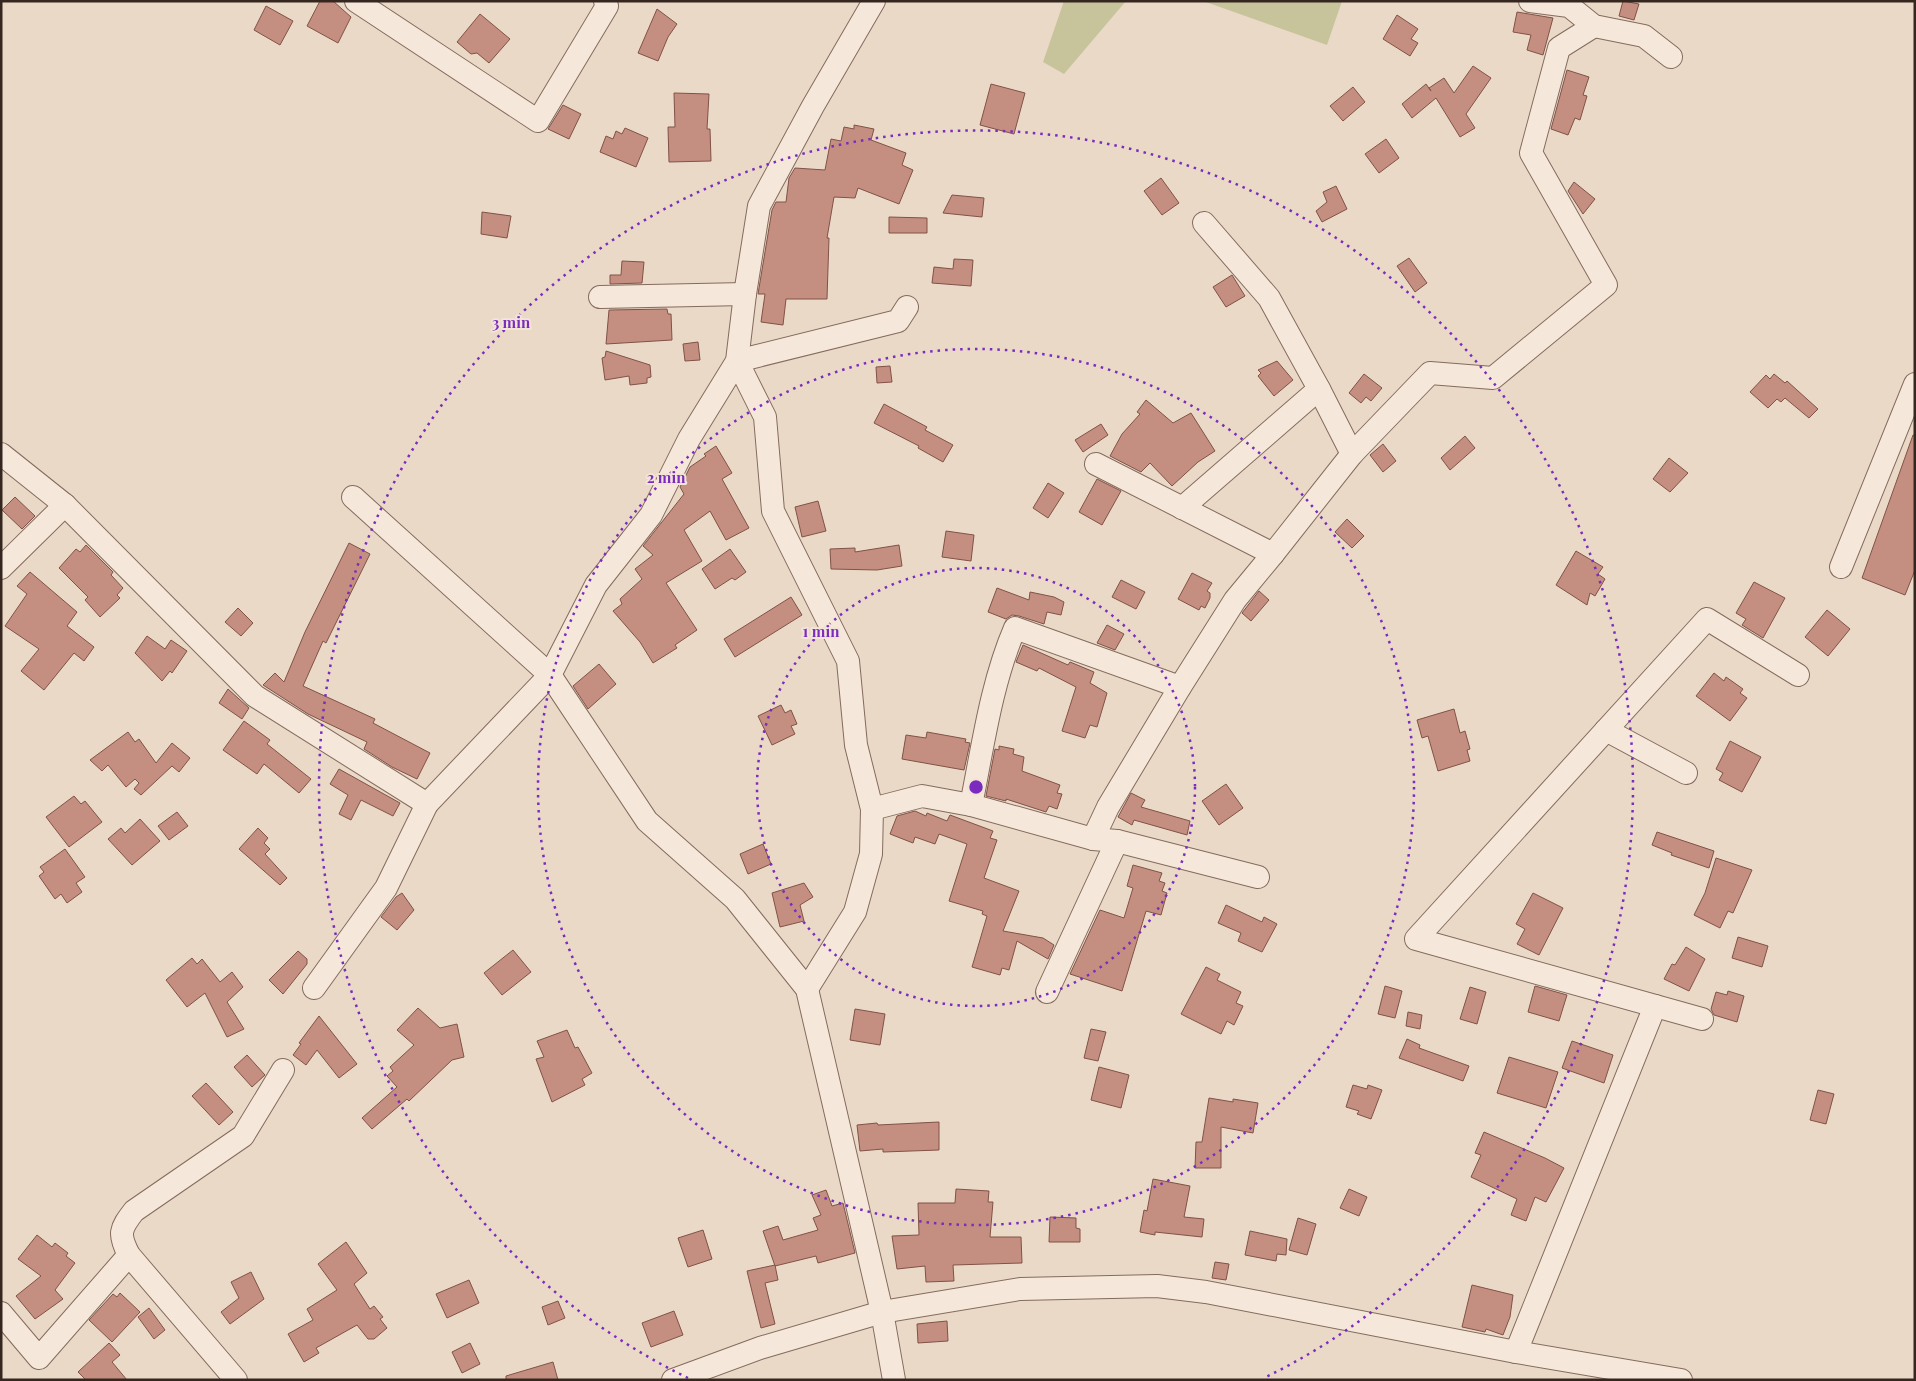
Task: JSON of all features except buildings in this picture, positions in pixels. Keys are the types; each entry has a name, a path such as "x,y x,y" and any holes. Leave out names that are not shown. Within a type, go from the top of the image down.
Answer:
{"street":[{"path":"356,1 538,121 607,6 606,1"},
{"path":"314,988 386,888 427,804 550,675 596,585 651,515 689,439 737,361 759,206 813,106 874,1"},
{"path":"1530,1 1569,6 1594,26 1644,36 1671,57"},
{"path":"1093,839 1108,807 1234,600 1274,554 1352,454 1430,373 1493,378 1606,285 1531,153 1559,48 1594,26"},
{"path":"1204,223 1269,298 1352,454"},
{"path":"600,297 745,294"},
{"path":"737,361 898,321 907,306"},
{"path":"737,361 765,417 773,512 848,661 856,745 872,809 871,854 855,912 808,989"},
{"path":"1841,567 1915,384"},
{"path":"1182,508 1319,389"},
{"path":"1,454 65,505 255,696 427,804"},
{"path":"1096,464 1274,554"},
{"path":"353,497 550,675 647,821 735,899 808,989 882,1312 894,1380"},
{"path":"1,568 65,505"},
{"path":"1702,1019 1416,939 1707,619 1798,676"},
{"path":"971,805 992,698 1005,652 1015,628 1180,687"},
{"path":"1606,730 1686,773"},
{"path":"872,809 922,796 971,805 1093,839 1117,841 1258,877"},
{"path":"1047,992 1117,841"},
{"path":"1516,1352 1655,1006"},
{"path":"236,1380 129,1255 121,1241 124,1225 134,1211 244,1136 283,1070"},
{"path":"1,1313 39,1358 129,1255"},
{"path":"673,1380 760,1348 882,1312 1020,1289 1157,1286 1206,1292 1516,1352 1681,1380"}],"shaded area":[{"path":"1064,1 1126,1 1064,74 1043,62"},
{"path":"1203,1 1342,1 1327,45"}]}
